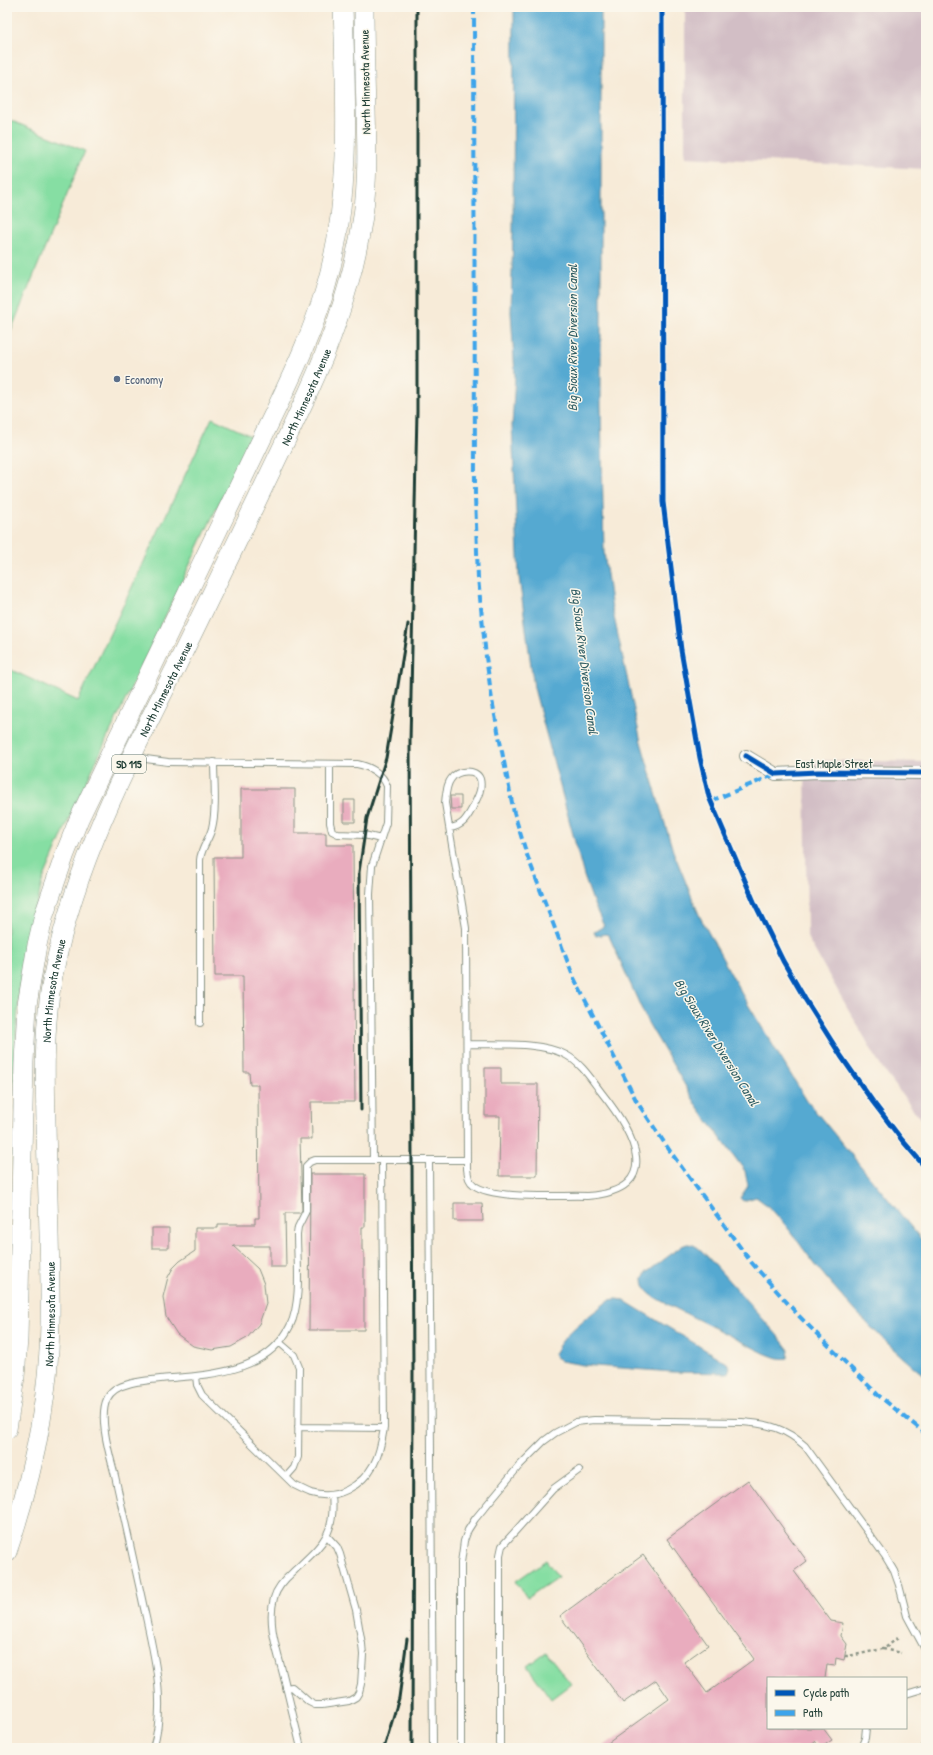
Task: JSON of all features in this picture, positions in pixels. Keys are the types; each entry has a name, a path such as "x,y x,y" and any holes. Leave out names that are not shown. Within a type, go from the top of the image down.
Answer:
{"main road":[{"path":"340,7 344,42"},
{"name":"North Minnesota Avenue","path":"7,1429 15,1377 18,1339 25,1031 36,945 54,884 79,820 278,405 301,356 316,319 326,288 339,223 343,188 345,118 343,7"},
{"name":"North Minnesota Avenue","path":"7,1552 18,1520 30,1472 48,1368 50,1279 45,1065 46,1027 50,996 62,933 83,868 110,804 305,399 321,364 345,298 358,242 366,182 367,151 364,7"}],"street":[{"name":"East Maple Street","path":"746,756 776,774 926,773"}],"lane":[{"path":"134,753 139,757 154,761 366,766 374,770 385,781 387,786 386,823 372,866 370,894 373,1160"},
{"path":"200,1023 200,853 212,829 214,817 214,762"},
{"path":"330,764 330,823 332,831 338,834 364,835 381,839"},
{"path":"450,828 460,825 465,821 478,798 480,779 477,775 471,772 457,773 451,778 448,785 446,803 450,828 466,928 467,1169 470,1182 475,1186 490,1192 504,1194 587,1196 600,1195 625,1185 632,1178 636,1167 636,1155 633,1142 614,1109 580,1066 566,1055 553,1049 537,1046 467,1044"},
{"path":"153,1748 159,1717 158,1683 147,1622 108,1444 104,1408 111,1392 120,1386 143,1381 225,1372 249,1364 265,1356 279,1342 291,1325 294,1312 297,1287 297,1234 298,1227 306,1211 306,1166 310,1162 315,1160 467,1160"},
{"path":"196,1376 197,1385 202,1395 294,1485 312,1494 332,1495 347,1491 362,1479 374,1464 381,1447 384,1428 382,1160"},
{"path":"429,1160 433,1748"},
{"path":"279,1342 294,1355 298,1367 298,1427 296,1462 294,1468 286,1477"},
{"path":"460,1748 461,1563 464,1541 468,1530 475,1519 519,1466 544,1440 576,1422 594,1420 748,1423 778,1428 793,1435 805,1446 885,1556 894,1571 907,1616 926,1651"},
{"path":"298,1427 384,1428"},
{"path":"500,1748 500,1555 502,1546 553,1489 579,1470"},
{"path":"301,1748 271,1622 271,1611 276,1591 285,1580 314,1552 326,1536 333,1520 332,1495"},
{"path":"286,1688 292,1687 309,1702 315,1705 322,1705 349,1701 356,1697 361,1684 363,1655 356,1610 340,1554 337,1547 326,1536"},
{"path":"907,1694 926,1688"},
{"path":"861,1748 865,1738 866,1729"}],"path":[{"path":"845,1656 883,1649 898,1638"},
{"path":"883,1649 901,1654"}],"shaded area":[{"path":"685,7 926,7 926,169 685,157"},
{"path":"805,760 926,762 926,1126 882,1068 807,937"}],"green space":[{"path":"7,119 85,151 7,340"},
{"path":"212,418 251,436 73,810 42,882 20,986 14,1063 7,1230 7,668 78,701"},
{"path":"546,1560 558,1577 527,1598 516,1581"},
{"path":"546,1652 571,1684 551,1699 527,1666"}],"water":[{"name":"Big Sioux River Diversion Canal","path":"514,7 601,7 601,406 604,552 611,603 641,742 673,851 700,917 744,998 807,1101 926,1245 926,1377 883,1339 842,1297 774,1212 756,1197 743,1201 740,1198 748,1186 745,1171 699,1109 647,1021 609,936 606,934 596,936 594,932 604,926 595,907 584,876 534,688 519,577 512,426 515,375 511,312 513,231"},
{"path":"687,1244 695,1246 705,1254 778,1336 789,1350 788,1358 779,1358 764,1353 665,1303 647,1291 643,1284 643,1279 646,1273 682,1246"},
{"path":"609,1300 623,1300 727,1363 730,1367 728,1373 672,1372 583,1365 561,1361 556,1358 554,1354 571,1331"}],"building":[{"path":"241,789 295,789 295,833 326,833 326,845 353,845 355,1102 311,1102 312,1139 300,1139 302,1210 300,1213 285,1213 286,1267 270,1267 270,1246 233,1246 258,1269 264,1284 266,1304 259,1324 247,1338 231,1347 212,1350 193,1346 177,1334 166,1317 163,1297 168,1277 173,1268 180,1261 195,1251 195,1228 218,1228 218,1224 255,1224 255,1218 259,1218 258,1085 250,1085 249,1072 244,1072 243,976 215,976 214,857 241,857"},
{"path":"450,796 461,796 461,809 451,809"},
{"path":"344,800 355,800 355,822 344,822"},
{"path":"485,1068 501,1068 501,1084 538,1084 537,1176 499,1176 500,1116 485,1116"},
{"path":"310,1174 365,1174 365,1227 362,1227 362,1250 364,1250 364,1330 309,1330"},
{"path":"454,1203 482,1203 483,1221 454,1221"},
{"path":"152,1228 169,1228 169,1248 152,1248"},
{"path":"748,1480 807,1561 794,1571 831,1621 843,1623 841,1636 847,1644 844,1660 836,1658 835,1666 827,1665 825,1677 767,1677 767,1729 824,1729 832,1740 820,1748 815,1741 806,1748 601,1748 669,1699 656,1680 623,1703 560,1616 643,1555 708,1645 684,1662 707,1693 754,1659 667,1539"}],"railway":[{"path":"412,1748 413,1370 410,742 417,411 417,7"},
{"path":"361,1110 359,872 367,818 386,758 408,624"},
{"path":"384,1748 399,1698 407,1639"}],"marked path":[{"path":"474,7 475,497 478,578 492,700 514,813 527,855 573,976 637,1102 672,1154 751,1262 799,1316 878,1395 926,1434"},
{"path":"711,801 776,774"}],"cycle path":[{"path":"662,7 663,502 681,650 700,758 709,797 755,904 783,961 841,1056 873,1102 926,1168"},
{"path":"746,756 776,774 818,772 926,773"}],"place":[{"name":"Economy","path":"117,379"}]}
